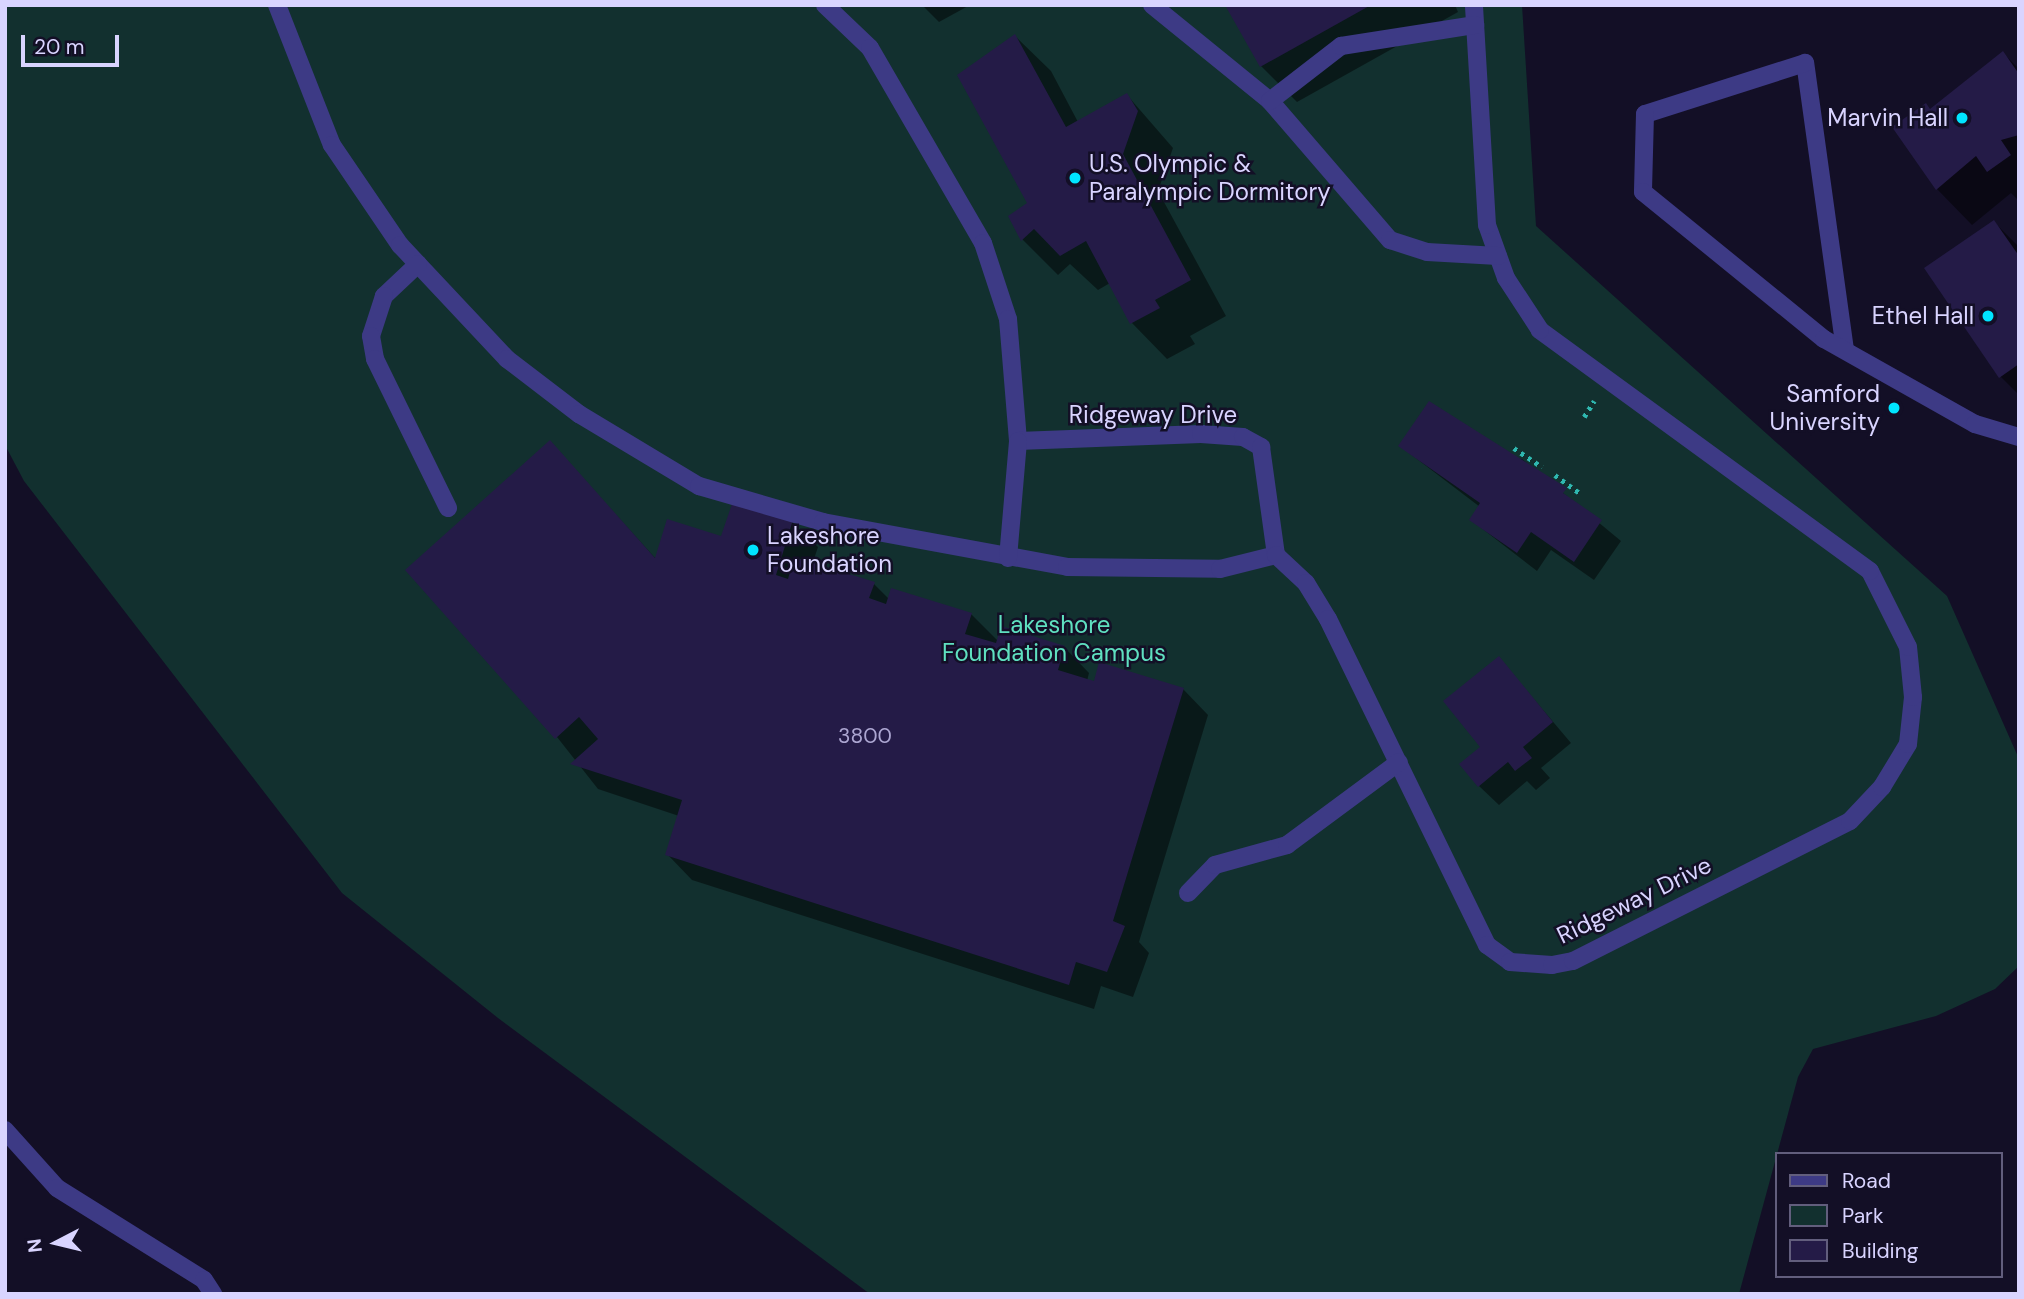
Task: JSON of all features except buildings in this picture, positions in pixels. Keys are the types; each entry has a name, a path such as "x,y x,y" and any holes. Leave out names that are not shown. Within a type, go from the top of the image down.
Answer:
{"street":[{"path":"277,5 332,145 418,264 507,359 579,414 699,486 823,522 1008,558 1143,571 1220,569 1276,555"},
{"path":"825,5 870,48 983,243 1008,318 1018,441 1008,558"},
{"path":"1152,5 1270,101 1390,240 1427,252 1498,256"},
{"name":"Ridgeway Drive","path":"1018,441 1201,434 1251,439 1266,457 1276,555 1306,583 1328,619 1487,944 1510,962 1552,965 1573,961 1850,821 1882,787 1908,744 1908,647 1870,571 1540,330 1498,256 1487,225 1474,5"},
{"path":"1270,101 1341,46 1475,25"},
{"path":"1845,350 1805,63 1645,114 1643,192 1845,350 1975,424 2019,437"},
{"path":"418,264 384,296 371,336 375,359 447,508"},
{"path":"1188,894 1215,865 1287,845 1399,762"},
{"path":"5,1130 57,1188 204,1280 213,1294"}],"path":[{"path":"1514,449 1542,467"},
{"path":"1555,475 1580,493"}],"green space":[{"name":"Lakeshore Foundation Campus","path":"5,5 1522,5 1536,226 1947,596 2019,759 2019,966 1995,989 1936,1016 1813,1049 1798,1077 1739,1294 870,1294 498,1018 342,893 24,481 5,445"}],"place":[{"name":"Marvin Hall","path":"1962,118"},
{"name":"U.S. Olympic & Paralympic Dormitory","path":"1075,178"},
{"name":"Ethel Hall","path":"1988,316"},
{"name":"Samford University","path":"1894,408"},
{"name":"Lakeshore Foundation","path":"753,550"}]}
